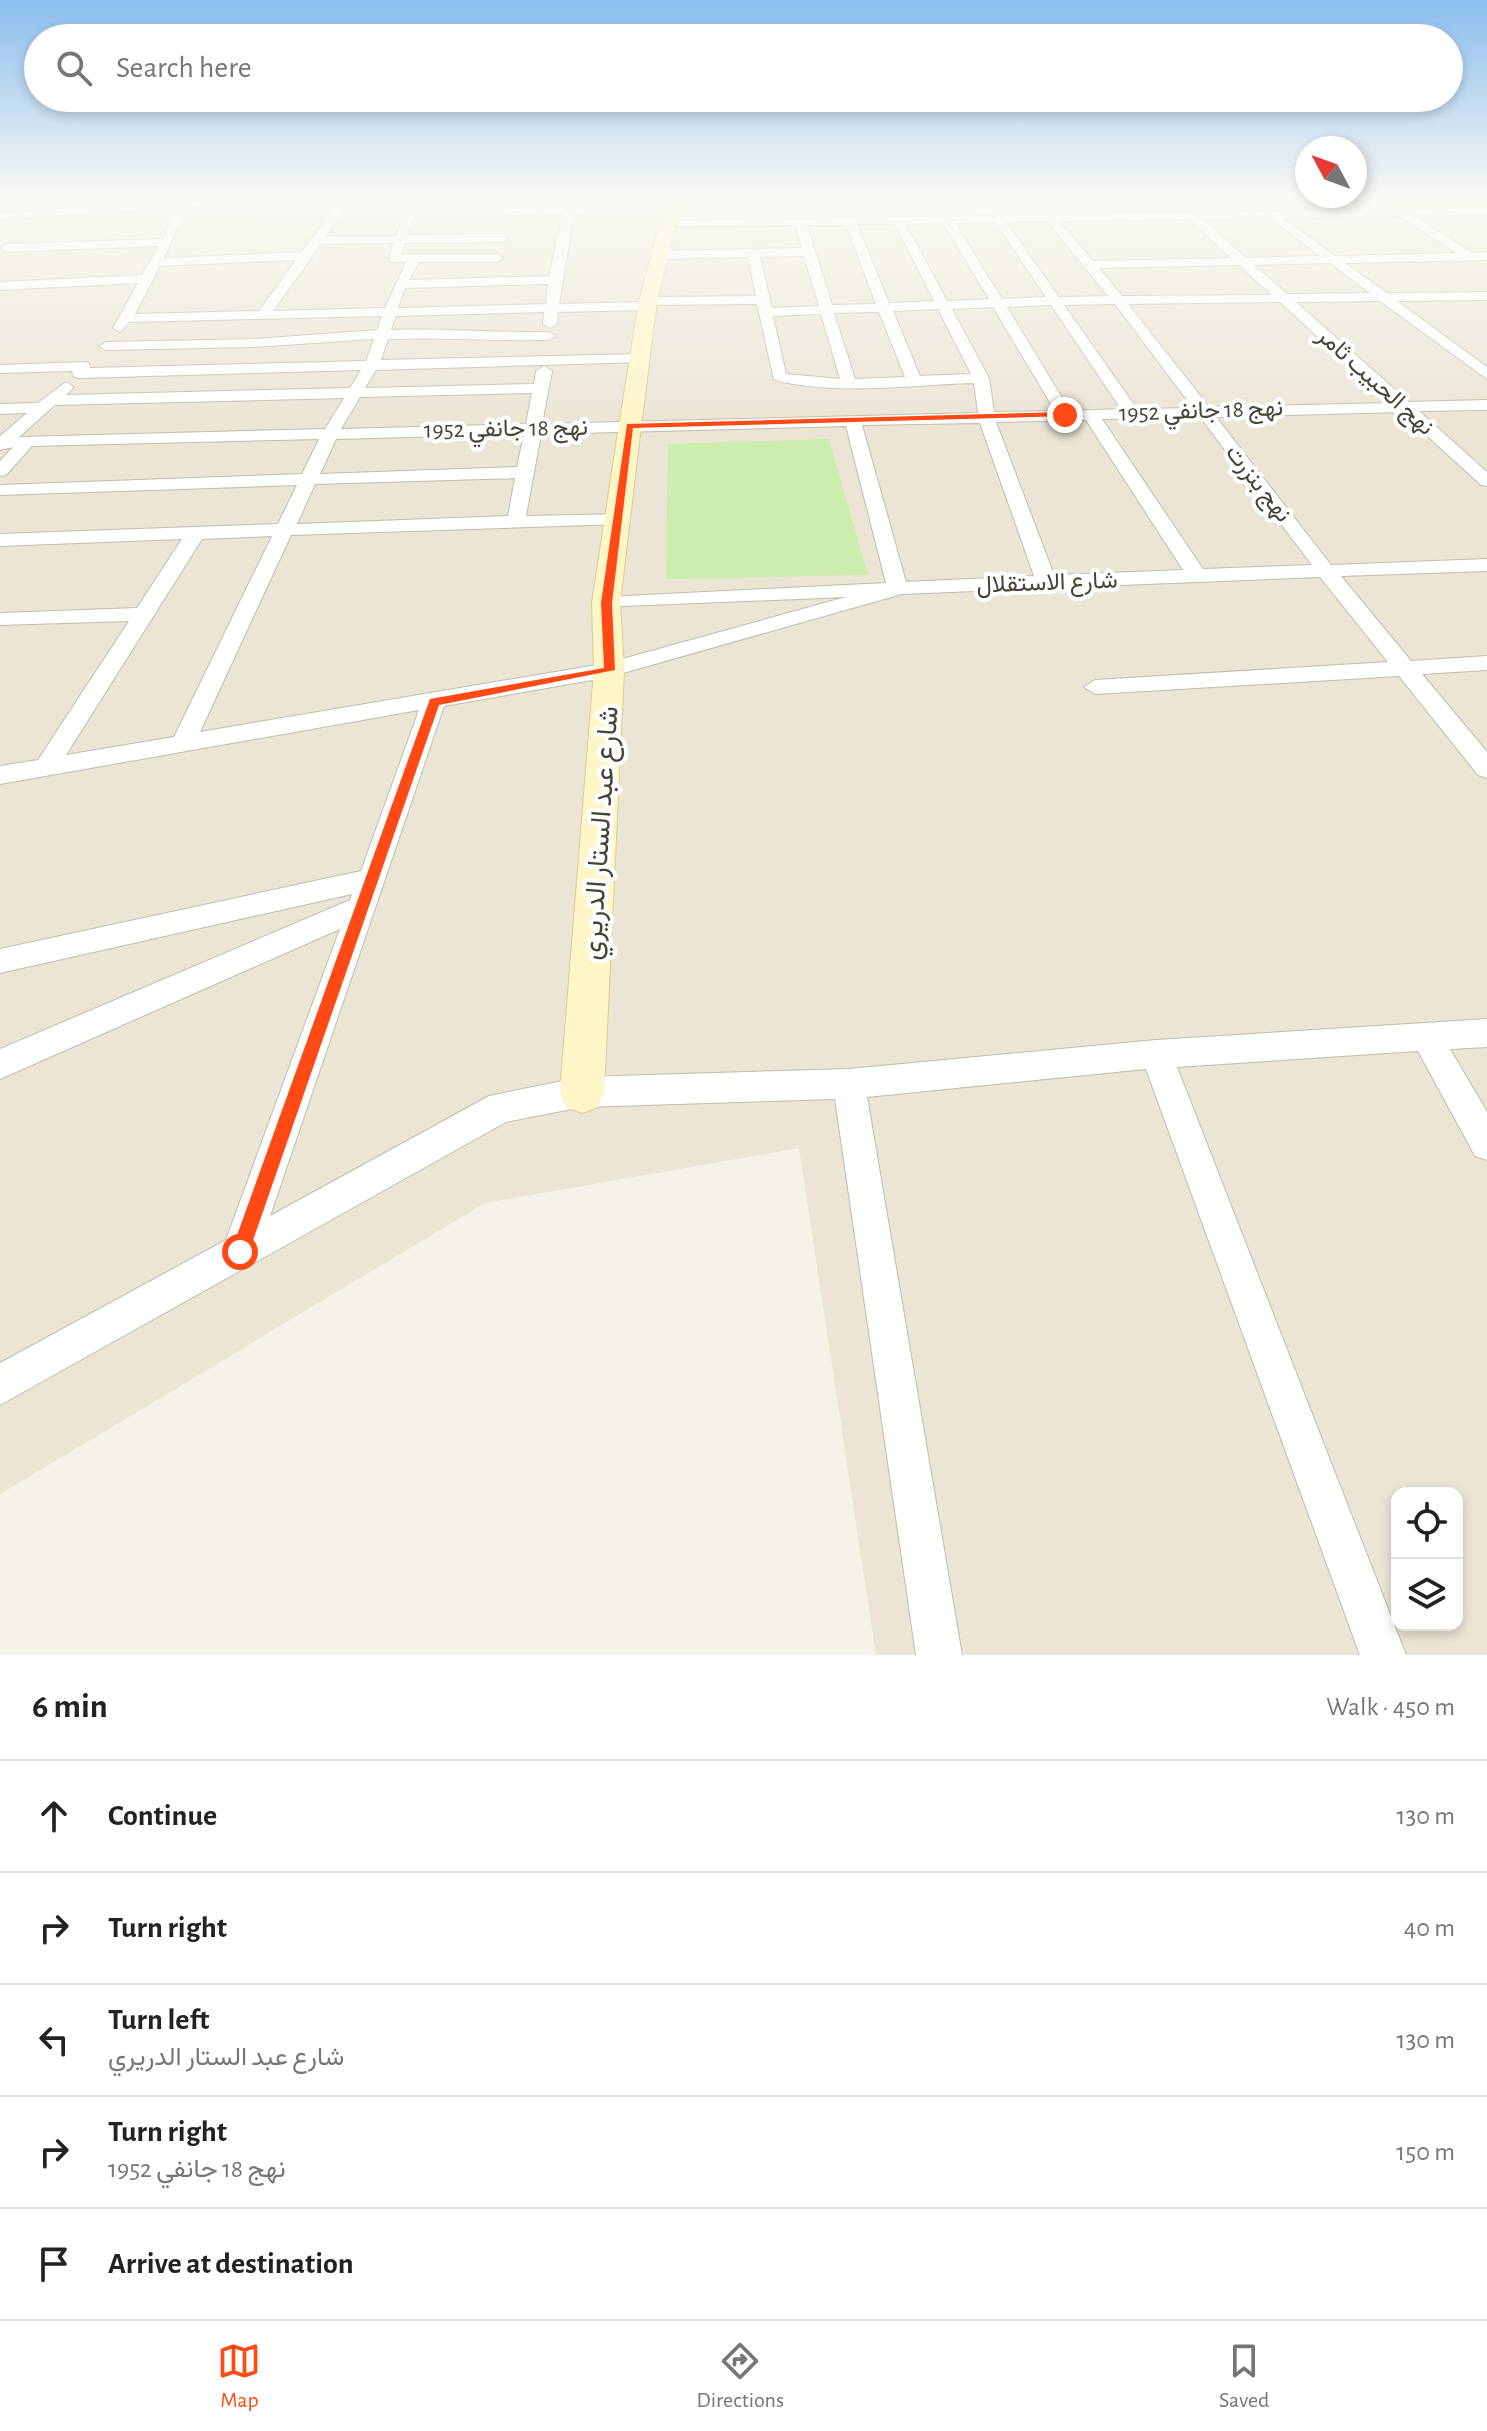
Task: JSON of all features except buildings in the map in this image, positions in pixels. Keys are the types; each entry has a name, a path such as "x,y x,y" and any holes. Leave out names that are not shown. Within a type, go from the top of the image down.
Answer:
{"street":[{"path":"2,444 49,404 106,346 128,318 151,274"},
{"path":"263,315 291,274"},
{"path":"183,743 331,432 372,364 405,274"},
{"path":"490,283 492,274"},
{"path":"516,521 546,360 556,274"},
{"name":"شارع عبد الستار الدريري","path":"582,1092 609,670 606,603 654,274"},
{"path":"757,274 779,377 790,381 981,378"},
{"path":"814,274 848,381"},
{"path":"870,274 913,379"},
{"path":"925,274 981,378 987,406 986,418 1046,581"},
{"path":"981,274 1065,415"},
{"path":"1036,274 1131,412"},
{"name":"نهج بنزرت","path":"1095,274 1326,571 1487,769"},
{"name":"نهج الحبيب ثامر","path":"1255,274 1487,481"},
{"path":"1353,274 1487,374"},
{"path":"0,286 148,279"},
{"path":"400,284 555,280"},
{"path":"128,318 648,304 825,310 1054,301 1487,296"},
{"path":"106,346 255,343 454,332 491,337 549,336"},
{"path":"0,369 642,358"},
{"path":"0,409 49,404 541,388"},
{"name":"نهج 18 جانفي 1952","path":"2,444 331,432 1487,405"},
{"path":"1090,414 1198,577"},
{"path":"0,775 609,670 898,589 852,419"},
{"path":"0,471 27,442"},
{"path":"0,490 525,472"},
{"path":"0,540 619,518"},
{"path":"46,767 195,534"},
{"name":"شارع الاستقلال","path":"606,603 1046,581 1487,565"},
{"path":"0,619 141,614"},
{"path":"1095,687 1487,663"},
{"path":"240,1252 434,702"},
{"path":"0,961 367,893"},
{"path":"0,1064 367,893"},
{"path":"0,1385 501,1107 582,1092 849,1084 1156,1054 1487,1033"},
{"path":"1426,1036 1487,1144"},
{"path":"1156,1054 1383,1655"},
{"path":"849,1084 939,1655"}],"shaded area":[{"path":"0,274 1487,274 1487,1655 876,1655 799,1148 485,1203 0,1494"}],"green space":[{"path":"829,439 868,575 666,579 668,444"}],"route":[{"path":"240,1252 434,702 609,670 606,603 630,426 1065,415"}]}
